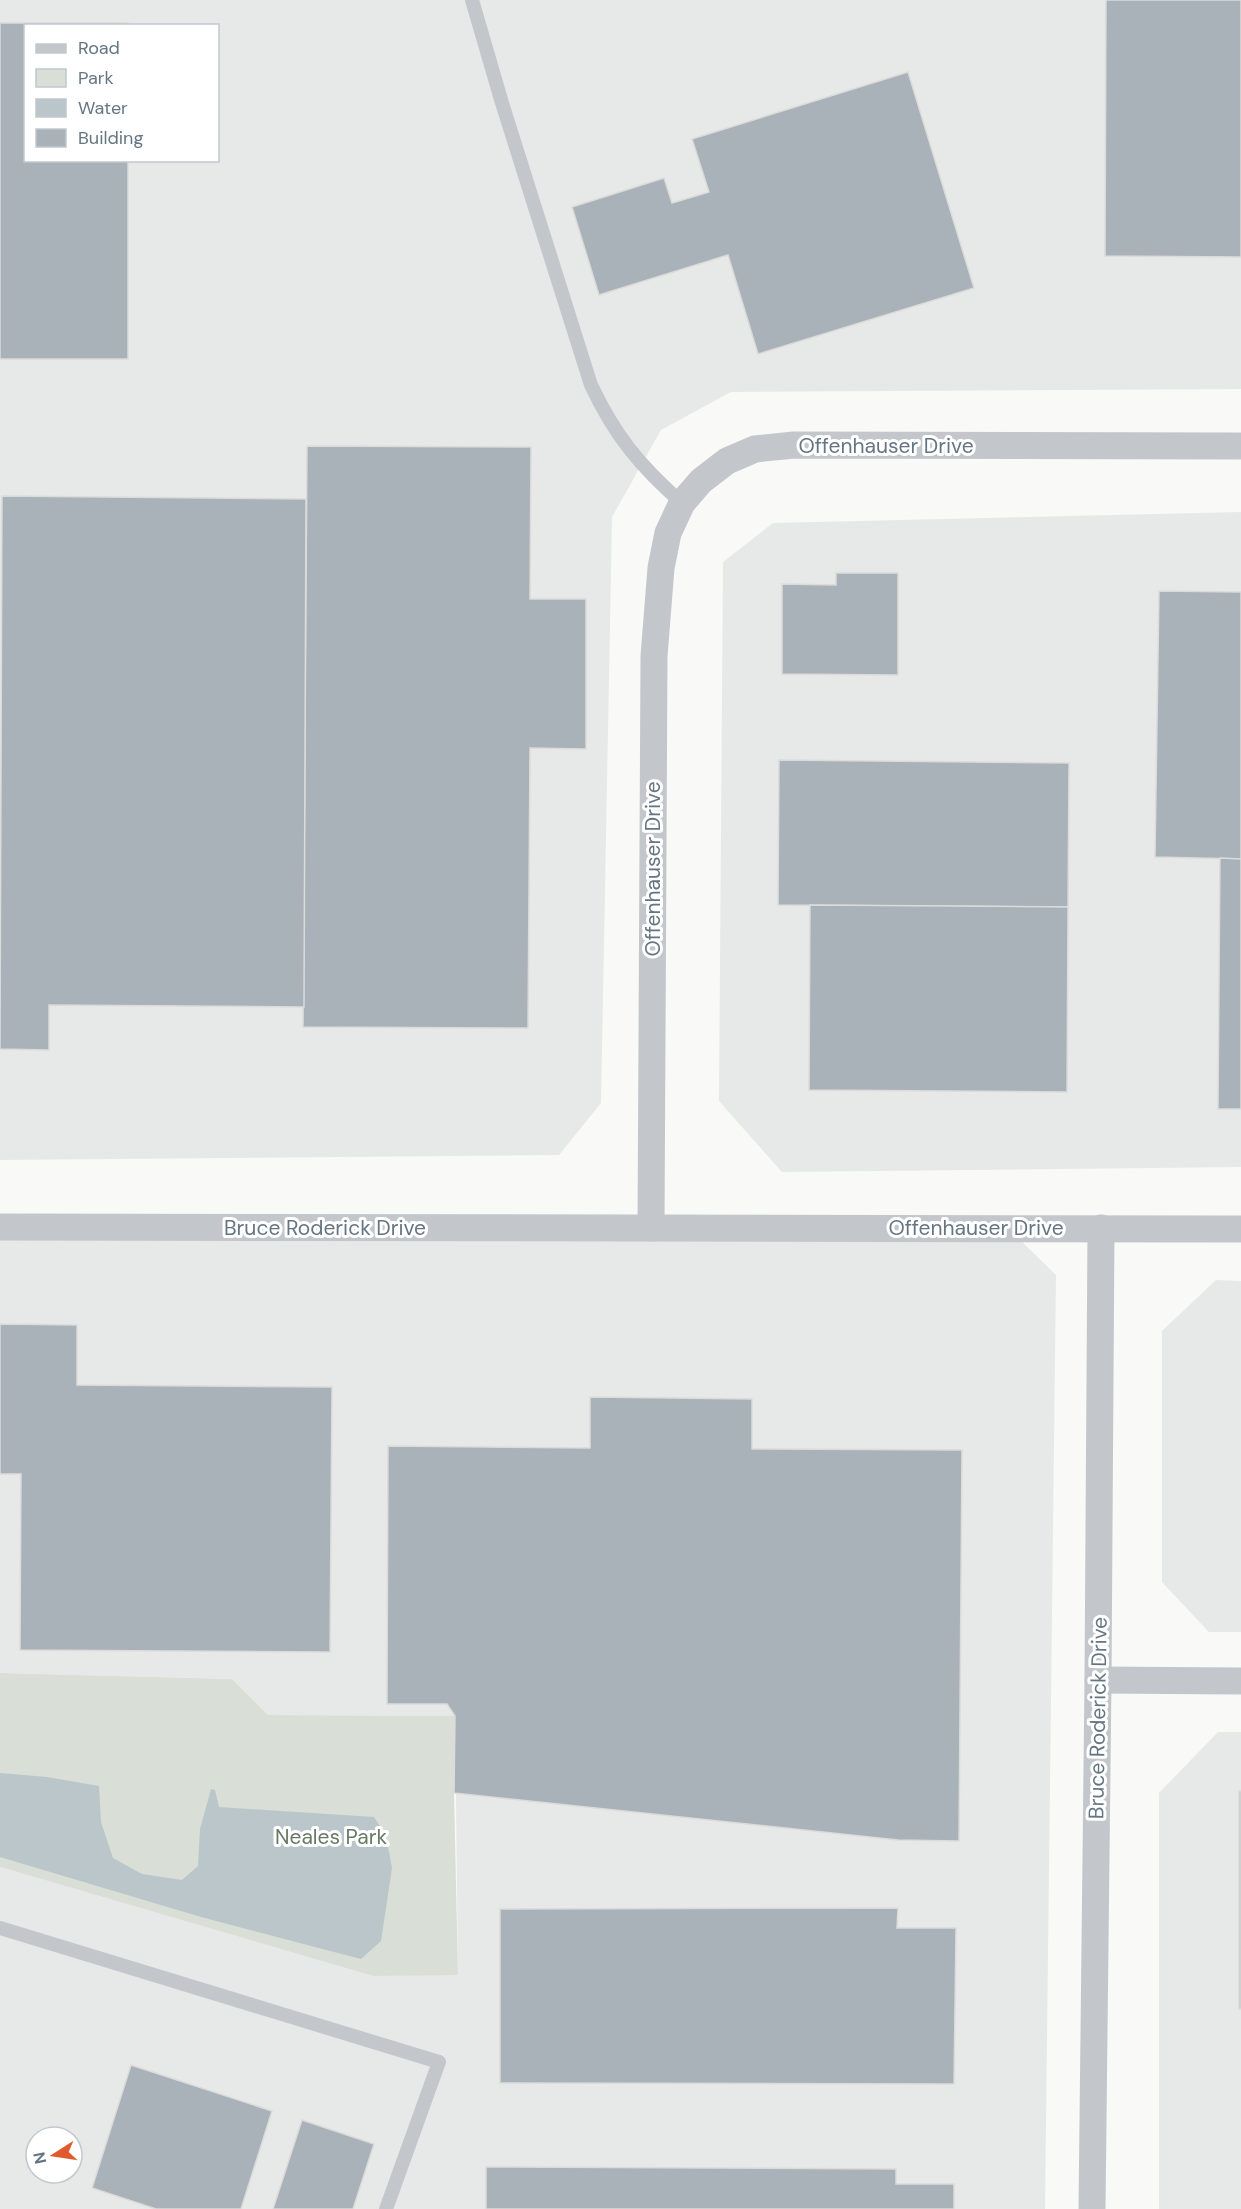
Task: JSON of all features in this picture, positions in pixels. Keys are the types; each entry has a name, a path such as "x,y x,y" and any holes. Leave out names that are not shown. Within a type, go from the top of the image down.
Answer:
{"street":[{"name":"Offenhauser Drive","path":"1241,446 794,445 755,449 727,461 700,481 682,503 668,533 661,568 654,656 651,1228 1241,1228"},
{"name":"Bruce Roderick Drive","path":"0,1227 651,1228"},
{"name":"Bruce Roderick Drive","path":"1092,2209 1101,1228"},
{"path":"1098,1680 1241,1681"}],"lane":[{"path":"472,0 591,385 602,408 629,450 650,474 682,503"},
{"path":"0,1928 439,2062 386,2209"}],"shaded area":[{"path":"0,0 1241,0 1241,389 731,392 661,430 612,517 601,1103 559,1155 0,1160"},
{"path":"1241,512 1241,1167 782,1172 719,1101 723,562 773,523"},
{"path":"0,1229 1013,1233 1056,1275 1045,2209 0,2209 0,1867 373,1976 458,1974 455,1716 268,1715 232,1679 0,1673"},
{"path":"1216,1280 1241,1281 1241,1632 1209,1632 1162,1582 1162,1331"},
{"path":"1218,1732 1241,1732 1241,2209 1159,2209 1159,1793"}],"green space":[{"name":"Neales Park","path":"0,1673 232,1679 268,1715 455,1716 454,1793 458,1975 373,1976 0,1867"}],"water":[{"path":"0,1773 47,1777 99,1786 101,1822 113,1858 142,1874 182,1880 198,1866 200,1829 211,1789 215,1790 219,1807 374,1817 386,1836 392,1868 381,1941 361,1959 201,1917 0,1857"}],"building":[{"path":"1106,0 1241,0 1241,257 1105,256"},
{"path":"0,23 128,23 24,24 24,162 128,162 128,359 0,359"},
{"path":"908,72 974,288 758,354 728,255 599,295 572,207 664,178 672,203 709,192 692,139"},
{"path":"307,446 531,447 530,599 586,599 586,749 530,748 528,1028 303,1027"},
{"path":"2,496 306,499 304,1007 49,1005 49,1050 0,1049"},
{"path":"836,573 898,573 898,675 782,674 782,584 836,585"},
{"path":"1159,591 1241,592 1241,859 1155,857"},
{"path":"779,760 1069,763 1068,907 778,905"},
{"path":"1220,858 1241,859 1241,1109 1218,1109"},
{"path":"810,905 1068,907 1067,1092 809,1090"},
{"path":"0,1324 77,1325 77,1385 332,1387 330,1652 20,1650 21,1474 0,1474"},
{"path":"590,1397 752,1399 752,1449 962,1450 959,1841 898,1840 454,1793 455,1716 447,1704 387,1704 388,1446 590,1448"},
{"path":"1239,1791 1241,1791 1241,2009 1239,2009"},
{"path":"898,1908 897,1928 956,1928 954,2084 500,2083 500,1909"},
{"path":"131,2065 272,2111 241,2209 156,2209 92,2188"},
{"path":"302,2120 374,2144 353,2209 273,2209"},
{"path":"486,2167 896,2169 896,2184 954,2184 954,2209 486,2209"}]}
